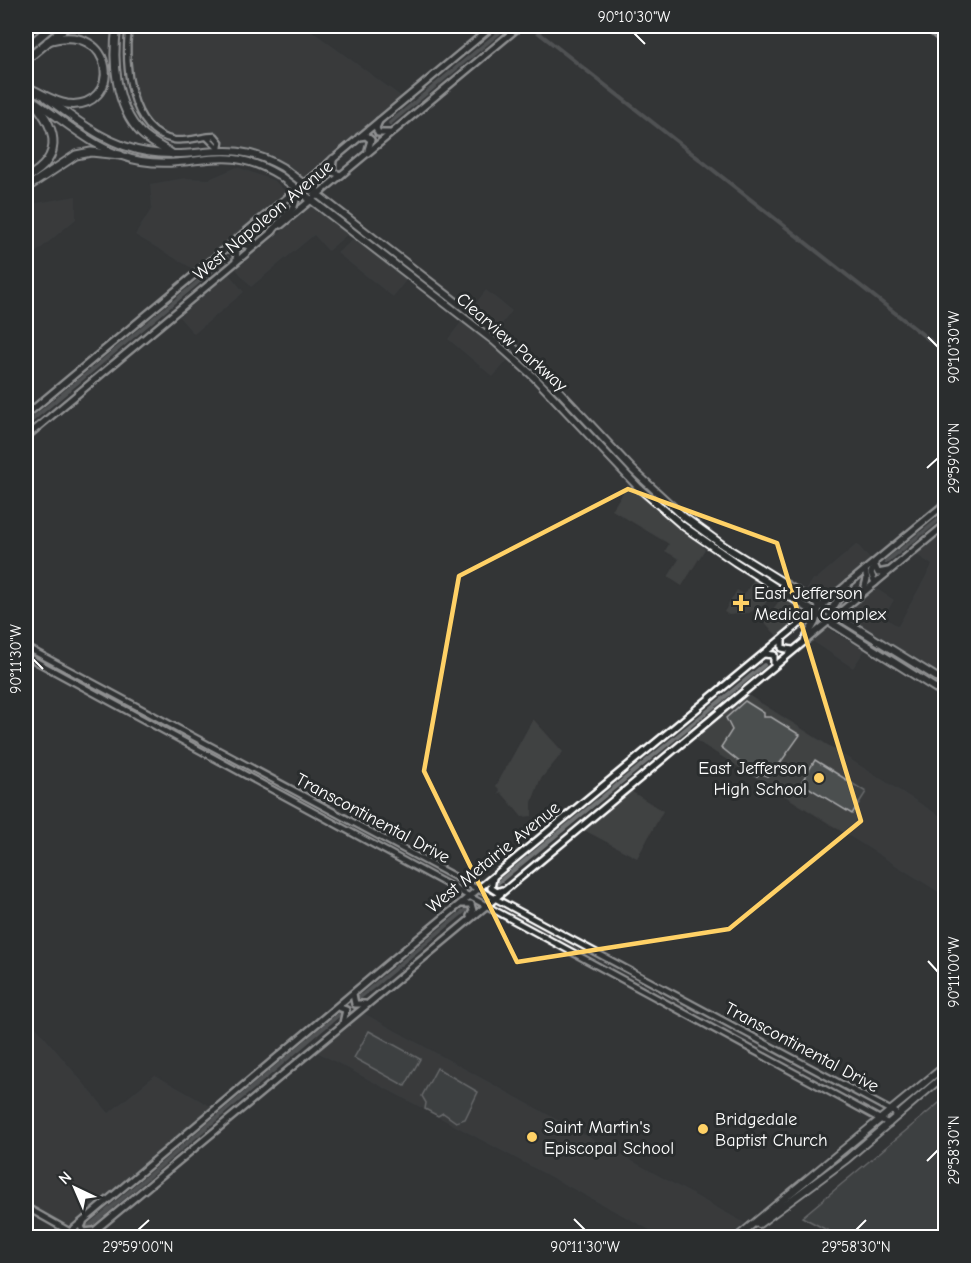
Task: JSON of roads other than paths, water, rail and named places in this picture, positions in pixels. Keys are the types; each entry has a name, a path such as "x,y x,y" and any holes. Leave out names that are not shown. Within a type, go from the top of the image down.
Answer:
{"highway":[{"path":"26,48 52,26"},
{"path":"26,60 67,26"},
{"path":"117,26 114,58 127,108 141,133 172,154"},
{"path":"29,93 69,104 93,97 102,86 106,75 100,54 89,43 72,36 48,41"},
{"name":"Clearview Parkway","path":"26,84 29,93 84,135 120,155 139,161 161,163 233,157 265,167 315,195 480,319 532,364 630,467 664,499 707,534 813,601 818,610"},
{"path":"26,178 43,165 52,145 49,120 29,93"},
{"name":"Clearview Parkway","path":"29,93 88,128 130,148 172,154 219,149 241,151 261,156 295,176 299,187"},
{"path":"197,160 219,149"},
{"path":"222,157 226,153 241,151"},
{"path":"26,188 76,155 91,152 120,155"},
{"path":"315,195 319,176 333,159"},
{"path":"271,232 293,208 299,187"},
{"name":"Clearview Parkway","path":"315,195 318,204 449,305 534,377 606,454 683,526 767,582 907,659 945,683"},
{"path":"449,305 453,304 463,311 467,309"},
{"path":"462,316 466,313 476,320 480,319"},
{"path":"582,427 602,444 608,443"},
{"path":"606,454 611,453 630,467"},
{"path":"767,582 772,580 783,587 788,585"},
{"path":"831,617 848,584"},
{"path":"805,640 818,610"},
{"name":"Clearview Parkway","path":"831,617 837,627 945,695"},
{"path":"902,668 907,659"},
{"path":"736,1238 945,1065"},
{"path":"743,1238 889,1124 945,1074"}],"main road":[{"name":"West Napoleon Avenue","path":"26,415 493,26"},
{"name":"West Napoleon Avenue","path":"26,436 520,26"},
{"path":"380,120 376,128 378,133 392,133"},
{"path":"358,137 366,136 371,140 366,154"},
{"path":"333,159 332,172 341,175"},
{"path":"244,232 242,244 253,247"},
{"path":"225,248 237,250 235,262"},
{"name":"West Metairie Avenue","path":"63,1238 478,889 945,503"},
{"name":"West Metairie Avenue","path":"86,1238 945,524"},
{"path":"876,562 878,573 888,571"},
{"path":"875,583 870,573 876,562"},
{"path":"861,594 867,582 865,570"},
{"path":"857,577 863,577 867,582"},
{"path":"783,638 782,648 792,650"},
{"path":"762,655 774,655 774,666"},
{"path":"496,875 490,882 491,888 497,892 502,890"},
{"path":"459,905 471,904 473,911 470,917"},
{"path":"356,991 352,996 355,1004 369,1002"},
{"path":"336,1008 341,1006 346,1010 345,1020 340,1026"},
{"path":"90,1215 81,1227 87,1233 94,1231"}],"street":[{"path":"129,26 126,48 128,74 140,112 149,125 167,138 186,140 206,137 213,140 219,149"},
{"path":"925,26 945,43"},
{"name":"Transcontinental Drive","path":"26,646 899,1115"},
{"name":"Transcontinental Drive","path":"26,656 889,1124"},
{"path":"143,720 148,713"},
{"path":"26,1208 81,1238"}],"waterway":[{"path":"390,123 507,26"},
{"path":"530,26 946,353"},
{"path":"26,425 227,258"},
{"path":"886,562 946,514"},
{"path":"494,886 764,665"},
{"path":"358,999 469,907"},
{"path":"87,1228 342,1012"}],"place":[{"name":"East Jefferson Medical Complex","path":"741,603"},
{"name":"East Jefferson High School","path":"819,778"},
{"name":"Bridgedale Baptist Church","path":"703,1129"},
{"name":"Saint Martin's Episcopal School","path":"532,1137"}]}
